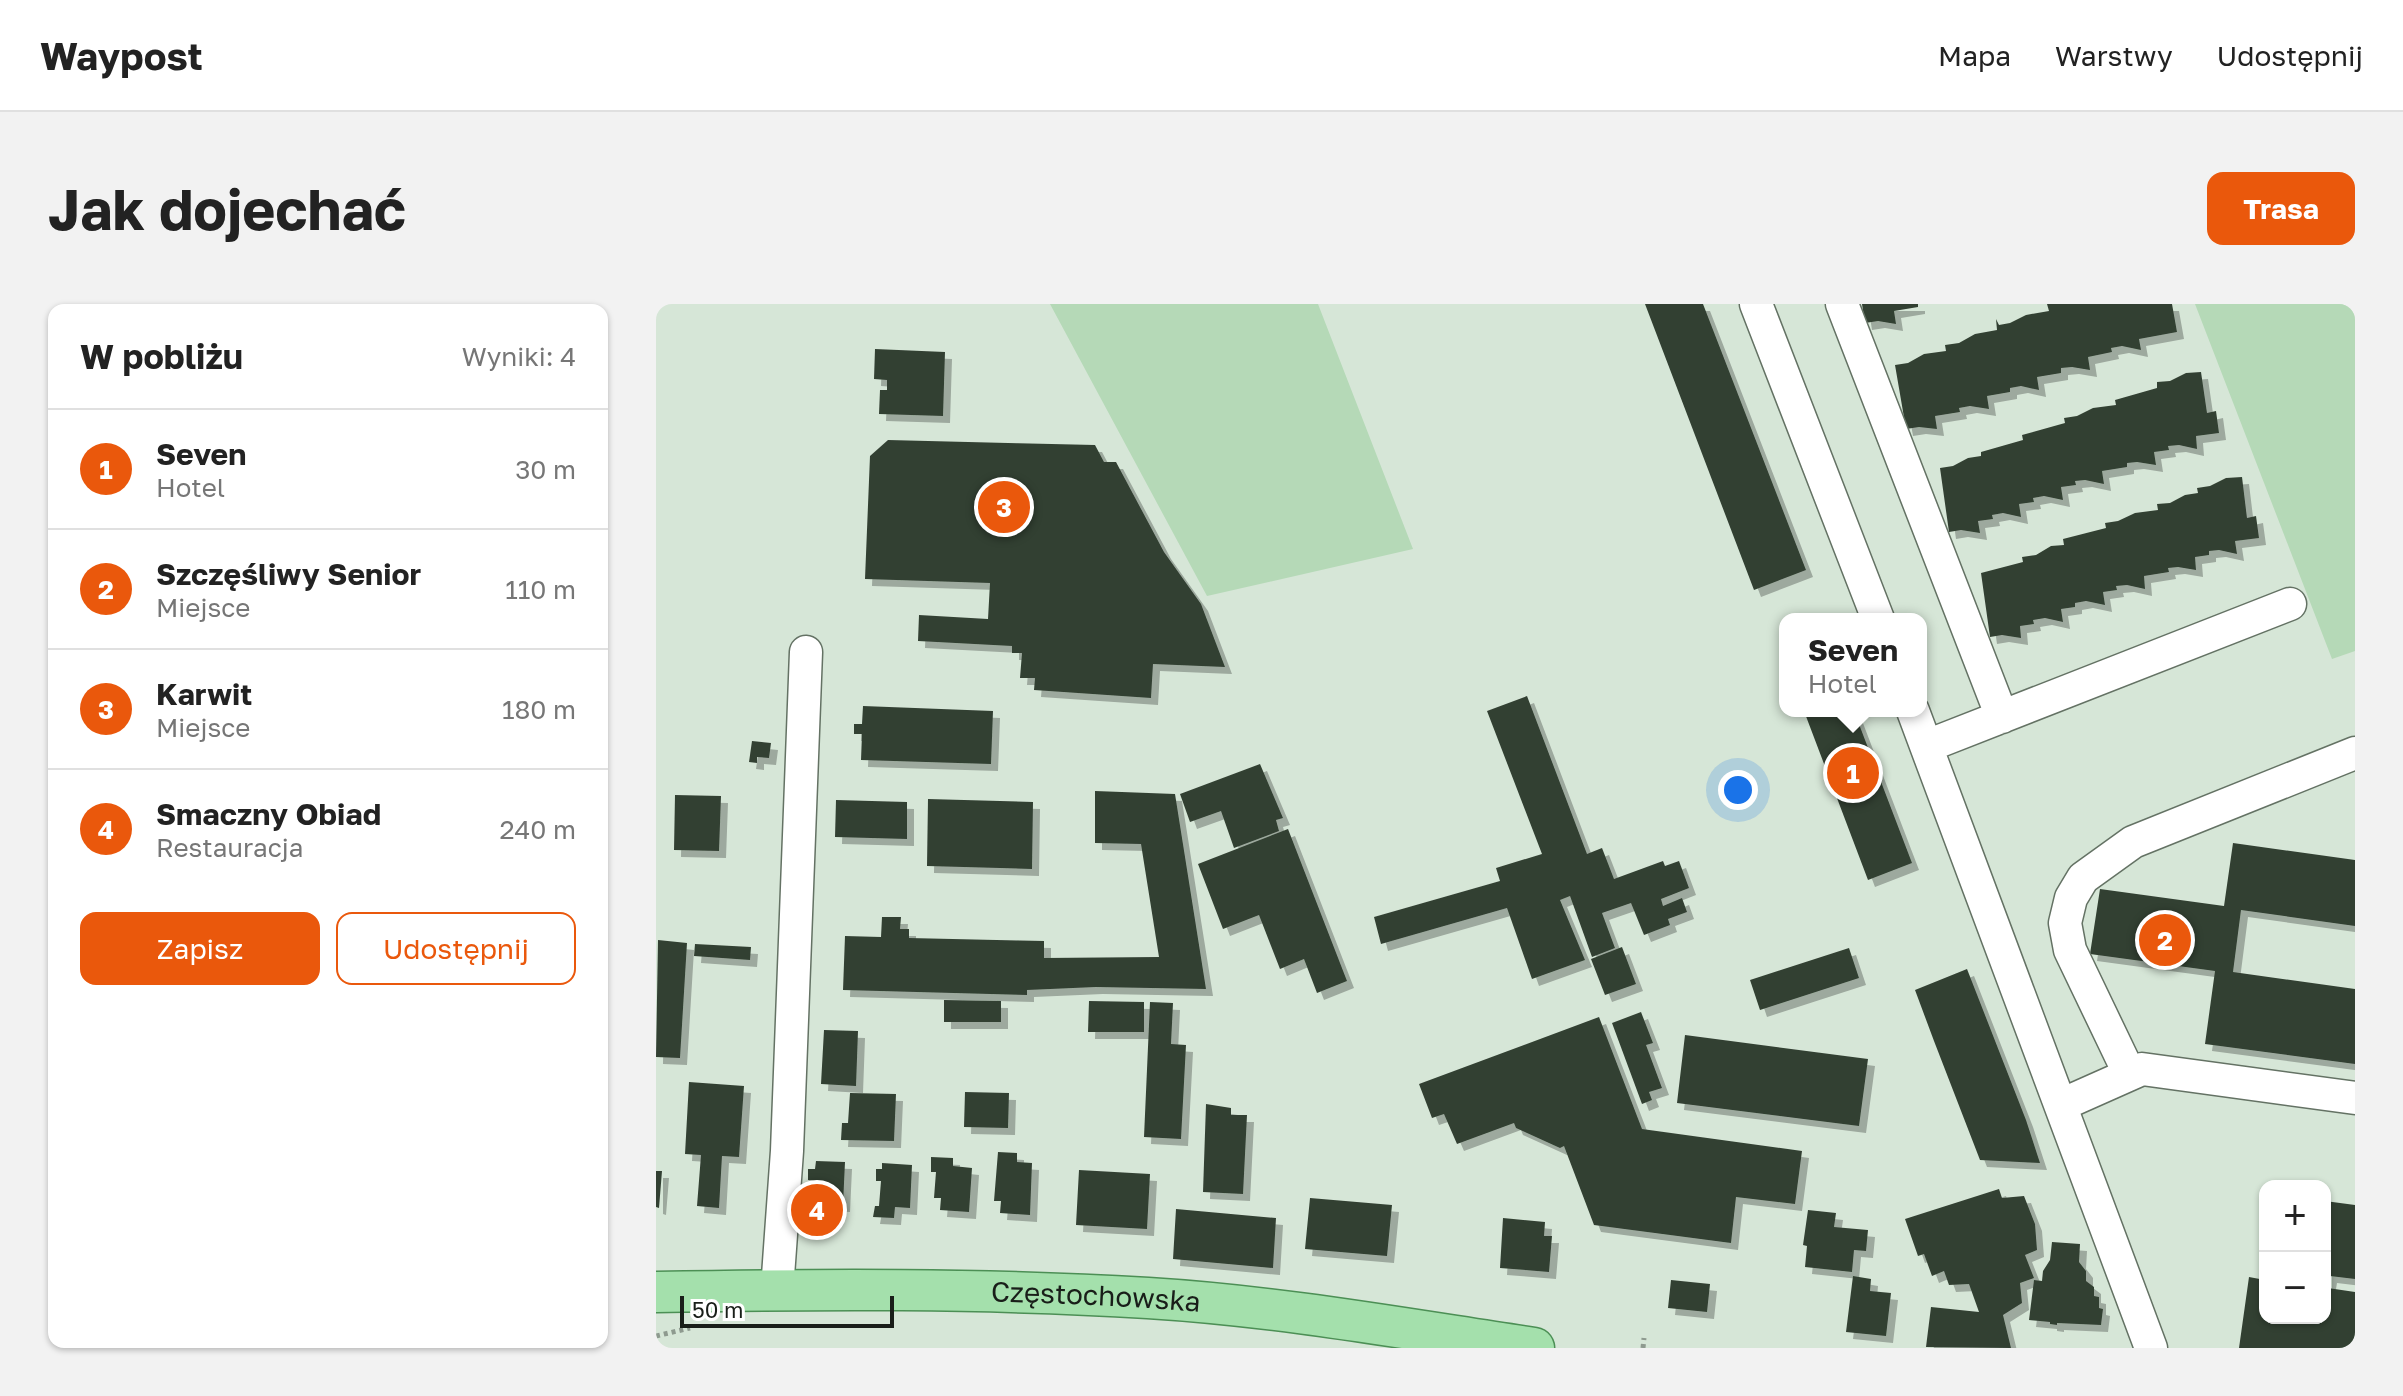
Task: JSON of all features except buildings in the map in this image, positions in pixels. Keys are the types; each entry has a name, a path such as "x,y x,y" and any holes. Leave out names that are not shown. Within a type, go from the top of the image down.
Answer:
{"main road":[{"name":"Częstochowska","path":"656,1292 777,1290 1150,1298 1312,1315 1423,1340 1534,1348"}],"lane":[{"path":"1756,304 1876,613"},
{"path":"1842,304 2002,717"},
{"path":"1927,746 2290,604"},
{"path":"777,1290 787,1151 806,652"},
{"path":"1915,717 2151,1348"},
{"path":"2129,1073 2070,950 2065,923 2071,898 2083,878 2133,842 2355,753"},
{"path":"2061,1105 2142,1069 2355,1098"}],"path":[{"path":"1643,1348 1644,1338"}],"green space":[{"path":"1050,304 1318,304 1413,549 1207,596"},
{"path":"2195,304 2355,304 2355,651 2332,659"}],"place":[{"name":"Karwit","path":"1004,507"},
{"name":"Seven","path":"1853,773"},
{"name":"Szczęśliwy Senior","path":"2165,940"},
{"name":"Smaczny Obiad","path":"817,1210"}]}
